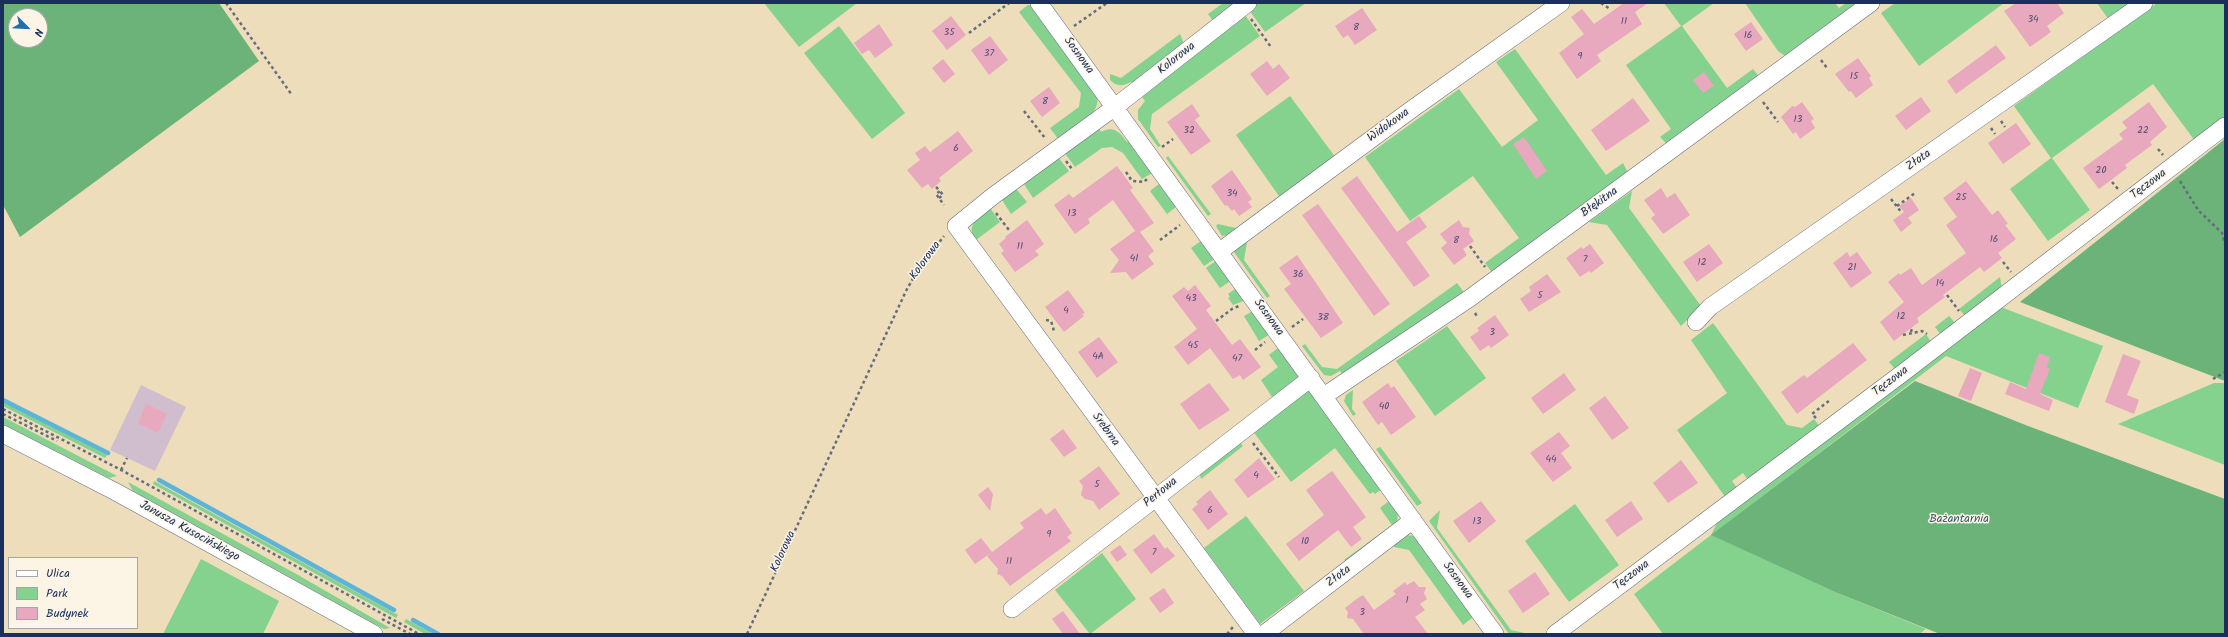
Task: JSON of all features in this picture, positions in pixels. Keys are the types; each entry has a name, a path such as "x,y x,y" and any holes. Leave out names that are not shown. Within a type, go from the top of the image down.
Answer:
{"street":[{"name":"Sosnowa","path":"1039,3 1220,251 1495,634"},
{"name":"Widokowa","path":"1220,251 1408,112 1561,3"},
{"name":"Błękitna","path":"1324,396 1384,358 1495,280 1871,3"},
{"name":"Złota","path":"1696,322 1710,308 2144,3"},
{"name":"Kolorowa","path":"956,226 987,200 1115,107 1246,5"},
{"name":"Tęczowa","path":"1556,634 1937,347 2225,126"},
{"name":"Srebrna","path":"956,226 1256,634"},
{"name":"Perłowa","path":"1012,609 1311,378"},
{"name":"Janusza Kusocińskiego","path":"3,434 116,492 374,634"},
{"name":"Złota","path":"1264,634 1413,520"}],"path":[{"path":"226,3 292,95"},
{"path":"969,33 1009,3"},
{"path":"1062,34 1106,3"},
{"path":"1601,3 1610,8"},
{"path":"1246,5 1271,47"},
{"path":"1754,90 1778,122"},
{"path":"1024,111 1055,152"},
{"path":"2172,167 2198,210 2222,233 2225,244"},
{"path":"1126,172 1132,181 1144,182 1160,170"},
{"path":"936,187 940,191 936,194 944,205"},
{"path":"1897,206 1914,193"},
{"path":"987,200 1009,230"},
{"path":"1899,209 1902,213"},
{"path":"1160,240 1193,215"},
{"name":"Kolorowa","path":"747,634 906,291 930,252 956,226"},
{"path":"1470,246 1495,280"},
{"path":"1216,321 1253,297"},
{"path":"1911,332 1912,328"},
{"path":"1903,335 1911,332 1924,331 1937,347"},
{"path":"2212,379 2225,372"},
{"path":"3,409 121,470 419,634"},
{"path":"1244,431 1279,477"},
{"path":"121,470 127,458"}],"shaded area":[{"path":"141,385 186,407 155,471 110,450"}],"green space":[{"path":"3,3 219,3 259,61 20,237 3,205"},
{"path":"764,3 857,3 799,47"},
{"path":"1223,3 1237,3 1213,21 1208,14"},
{"path":"1258,3 1306,3 1265,32 1249,10"},
{"path":"1664,3 1714,3 1682,26 1727,88 1753,69 1761,79 1669,146 1660,137 1671,129 1626,65 1681,26"},
{"path":"1745,3 1835,3 1839,8 1846,3 1862,3 1788,58 1778,51"},
{"path":"1895,3 2004,3 1919,66 1881,13"},
{"path":"2097,3 2133,3 2109,20"},
{"path":"2157,3 2225,3 2225,118 2195,141 2153,84 2052,158 2090,210 2048,241 2010,189 2051,158 2014,106"},
{"path":"1028,5 1032,5 1097,95 1095,109 1091,115 1059,140 1050,128 1079,107 1081,93 1019,12"},
{"path":"1245,15 1260,36 1152,114 1150,129 1161,146 1158,147 1138,119 1138,110 1145,101 1142,97"},
{"path":"839,26 905,113 872,139 804,53"},
{"path":"1180,34 1185,46 1133,85 1131,82 1118,85 1110,80 1110,74 1121,78"},
{"path":"1515,49 1606,175 1623,163 1629,175 1493,274 1485,263 1519,238 1473,176 1410,221 1365,157 1459,89 1502,147 1538,120 1496,62"},
{"path":"1290,96 1336,158 1228,235 1222,236 1216,226 1218,224 1236,228 1279,196 1236,135"},
{"path":"1099,128 1101,132 1110,129 1116,131 1127,142 1131,140 1154,172 1142,179 1123,153 1112,147 1102,148 1075,167 1064,152"},
{"path":"2225,139 2225,381 2020,302"},
{"path":"1168,156 1211,214 1208,216 1166,158"},
{"path":"1058,157 1069,171 1033,198 1024,184 1024,181"},
{"path":"1159,184 1177,204 1176,207 1167,214 1150,191"},
{"path":"1014,188 1027,202 1011,214 1002,200"},
{"path":"1632,191 1629,208 1701,306 1681,326 1607,225 1589,222"},
{"path":"988,205 1000,222 976,240 973,235 972,226"},
{"path":"1202,240 1216,258 1204,266 1191,248"},
{"path":"1247,242 1244,260 1270,296 1267,298 1234,252 1241,244"},
{"path":"1217,260 1230,278 1229,282 1220,288 1206,268"},
{"path":"2000,277 2002,289 1966,317 1959,309"},
{"path":"1457,283 1465,294 1343,375 1340,371 1331,376 1324,375 1302,346 1305,344 1322,367 1337,369"},
{"path":"1235,289 1246,300 1233,305 1228,298 1230,297 1228,294"},
{"path":"1998,306 2103,346 2078,408 1946,356 1712,535 1835,592 1926,629 1919,634 1663,634 1634,594 1711,535 1718,521"},
{"path":"1254,312 1270,334 1259,341 1244,316"},
{"path":"1949,316 1956,324 1941,335 1935,327"},
{"path":"1713,323 1787,425 1802,428 1814,419 1820,427 1748,480 1743,473 1732,481 1738,489 1726,498 1677,430 1727,393 1691,340"},
{"path":"1447,326 1486,378 1435,416 1396,361"},
{"path":"1926,334 1931,342 1895,369 1889,362"},
{"path":"1278,348 1300,376 1274,400 1261,380 1278,367 1269,355"},
{"name":"Bażantarnia","path":"1915,381 2028,426 2225,499 2225,634 1940,634 1835,592 1711,535"},
{"path":"2214,383 2225,383 2225,465 2118,424"},
{"path":"1309,387 1382,489 1375,494 1373,492 1370,494 1335,448 1291,482 1252,430"},
{"path":"1353,390 1352,409 1356,414 1353,416 1344,401 1346,395"},
{"path":"3,402 107,455 105,458 3,406"},
{"path":"3,417 117,476 109,478 3,424"},
{"path":"1238,440 1243,446 1201,479 1199,470"},
{"path":"1380,447 1422,503 1417,506 1376,449"},
{"path":"154,481 398,615 396,618 153,484"},
{"path":"128,482 298,575 390,628 384,629 133,491"},
{"path":"1390,500 1398,512 1397,523 1348,562 1344,560 1392,525 1380,508"},
{"path":"1575,504 1619,565 1569,602 1525,541"},
{"path":"1440,510 1437,528 1511,630 1529,634 1509,634 1429,521"},
{"path":"1246,516 1304,591 1260,624 1204,548"},
{"path":"1406,535 1415,536 1473,615 1472,618 1463,625 1409,550 1394,547 1393,543"},
{"path":"1102,553 1136,599 1090,634 1055,590"},
{"path":"201,559 279,601 263,634 163,634"},
{"path":"406,619 433,634 425,634 404,622"}],"building":[{"path":"1624,3 1648,3 1635,12 1642,24 1597,55 1601,61 1577,79 1559,53 1584,34 1571,17 1582,9 1594,24"},
{"path":"2016,3 2057,3 2064,13 2047,26 2051,32 2030,47 2004,11"},
{"path":"1362,8 1377,30 1355,45 1348,35 1343,38 1335,26"},
{"path":"951,16 966,35 947,50 932,31"},
{"path":"1751,22 1763,39 1746,51 1734,34"},
{"path":"879,24 893,45 875,58 869,50 862,54 854,43"},
{"path":"990,36 1008,60 989,75 971,50"},
{"path":"1996,45 2006,58 1956,94 1947,81"},
{"path":"1858,58 1871,76 1869,78 1873,85 1856,98 1851,91 1849,92 1835,74"},
{"path":"943,59 955,74 944,83 932,68"},
{"path":"1267,61 1273,69 1279,64 1290,78 1267,96 1250,74"},
{"path":"1704,72 1714,86 1703,93 1693,80"},
{"path":"1049,87 1060,103 1042,117 1030,101"},
{"path":"1921,97 1931,111 1906,130 1895,116"},
{"path":"1633,98 1650,121 1606,151 1591,130"},
{"path":"1802,102 1814,119 1811,121 1815,128 1800,139 1796,132 1793,134 1781,117 1792,106 1795,107"},
{"path":"2149,102 2167,127 2150,142 2152,145 2125,165 2127,168 2099,189 2083,168 2123,139 2119,134 2127,128 2122,122"},
{"path":"1192,104 1200,116 1195,120 1211,141 1191,155 1167,122"},
{"path":"2016,123 2031,144 2003,164 1988,143"},
{"path":"958,131 973,151 939,178 941,181 932,189 928,184 922,188 907,170 920,160 915,153 925,146 930,152"},
{"path":"1524,137 1547,171 1536,179 1513,144"},
{"path":"1117,166 1133,188 1130,190 1154,223 1140,232 1154,251 1148,256 1154,264 1132,280 1126,272 1110,273 1119,260 1110,249 1135,231 1113,200 1088,219 1090,223 1075,234 1054,205 1069,194 1073,198"},
{"path":"1232,170 1252,199 1248,202 1252,207 1239,216 1234,209 1232,211 1227,205 1225,206 1211,186"},
{"path":"1357,176 1397,232 1419,216 1427,227 1406,242 1430,276 1414,287 1341,188"},
{"path":"1966,181 1992,215 1998,210 2008,224 2005,225 2016,239 1998,253 2002,258 1984,272 1980,267 1943,295 1945,297 1917,318 1919,322 1894,341 1880,322 1904,302 1888,282 1899,273 1900,275 1911,268 1922,285 1966,253 1946,225 1957,217 1943,198"},
{"path":"1661,188 1667,198 1675,193 1690,215 1663,234 1651,218 1655,215 1644,200"},
{"path":"1911,198 1919,210 1908,218 1912,223 1901,232 1893,220 1904,212 1899,206"},
{"path":"1318,204 1390,304 1374,316 1302,215"},
{"path":"1027,220 1044,244 1035,251 1039,255 1015,272 1001,253 1004,251 999,244 1006,238 1005,237"},
{"path":"1459,220 1463,227 1470,228 1469,234 1474,241 1463,249 1467,255 1454,265 1441,248 1447,243 1440,234"},
{"path":"1590,244 1604,263 1591,273 1589,271 1580,277 1566,258 1581,247 1583,249"},
{"path":"1709,244 1723,263 1697,282 1683,262"},
{"path":"1847,252 1850,257 1857,252 1872,273 1851,288 1833,263"},
{"path":"1297,255 1343,323 1321,338 1284,289 1291,284 1279,268"},
{"path":"1547,274 1561,292 1529,312 1520,299 1531,291 1529,287"},
{"path":"1195,285 1211,306 1206,310 1232,345 1240,339 1261,367 1243,380 1240,375 1233,379 1210,348 1188,365 1174,347 1197,329 1172,296 1184,287 1188,291"},
{"path":"1068,290 1085,313 1082,314 1084,316 1064,332 1045,307"},
{"path":"1495,315 1509,335 1491,348 1489,345 1480,351 1470,337 1479,331 1477,328"},
{"path":"1099,337 1118,362 1097,378 1078,352"},
{"path":"1853,343 1867,360 1797,414 1781,392 1804,375 1807,378"},
{"path":"2039,353 2050,357 2047,367 2050,369 2040,394 2053,400 2049,411 2005,394 2010,382 2026,389"},
{"path":"2123,354 2141,361 2127,395 2139,400 2134,414 2105,402"},
{"path":"1970,368 1982,373 1971,401 1958,396"},
{"path":"1564,373 1576,390 1543,414 1531,398"},
{"path":"1209,383 1230,410 1199,430 1180,404"},
{"path":"1388,383 1391,388 1394,386 1416,417 1391,435 1382,422 1378,425 1362,402"},
{"path":"1605,396 1629,428 1612,440 1589,408"},
{"path":"146,404 167,414 158,433 138,423"},
{"path":"1063,429 1077,448 1064,457 1050,439"},
{"path":"1559,432 1570,446 1561,453 1572,468 1553,482 1530,453"},
{"path":"1259,458 1275,479 1248,498 1234,480"},
{"path":"1681,460 1698,483 1668,503 1653,483"},
{"path":"1099,466 1120,494 1099,510 1093,501 1085,499 1081,495 1083,486 1079,481"},
{"path":"1332,471 1366,517 1353,527 1362,539 1351,547 1338,530 1299,561 1286,544 1324,515 1306,490"},
{"path":"988,487 993,494 990,511 978,495"},
{"path":"1210,490 1228,514 1208,530 1192,509 1198,504 1196,502"},
{"path":"1481,501 1496,521 1469,543 1453,521"},
{"path":"1631,501 1643,519 1617,537 1605,520"},
{"path":"1041,508 1046,515 1055,508 1072,533 1067,537 1071,541 1010,586 1002,576 997,574 998,569 987,556 1024,528 1020,523"},
{"path":"1154,534 1165,549 1167,547 1175,556 1151,574 1133,550"},
{"path":"981,538 992,552 975,564 965,550"},
{"path":"1120,545 1127,555 1117,562 1110,552"},
{"path":"1535,572 1550,594 1523,613 1508,591"},
{"path":"1414,581 1419,587 1426,587 1424,593 1427,599 1420,604 1425,610 1415,617 1428,634 1364,634 1353,619 1347,618 1348,612 1345,608 1363,595 1374,610 1396,594 1393,591 1405,582 1407,585"},
{"path":"1164,588 1174,603 1160,613 1149,598"},
{"path":"1063,611 1080,634 1063,634 1052,619"}],"waterway":[{"path":"3,400 108,453"},
{"path":"159,480 394,610"},
{"path":"413,620 438,634"}]}
